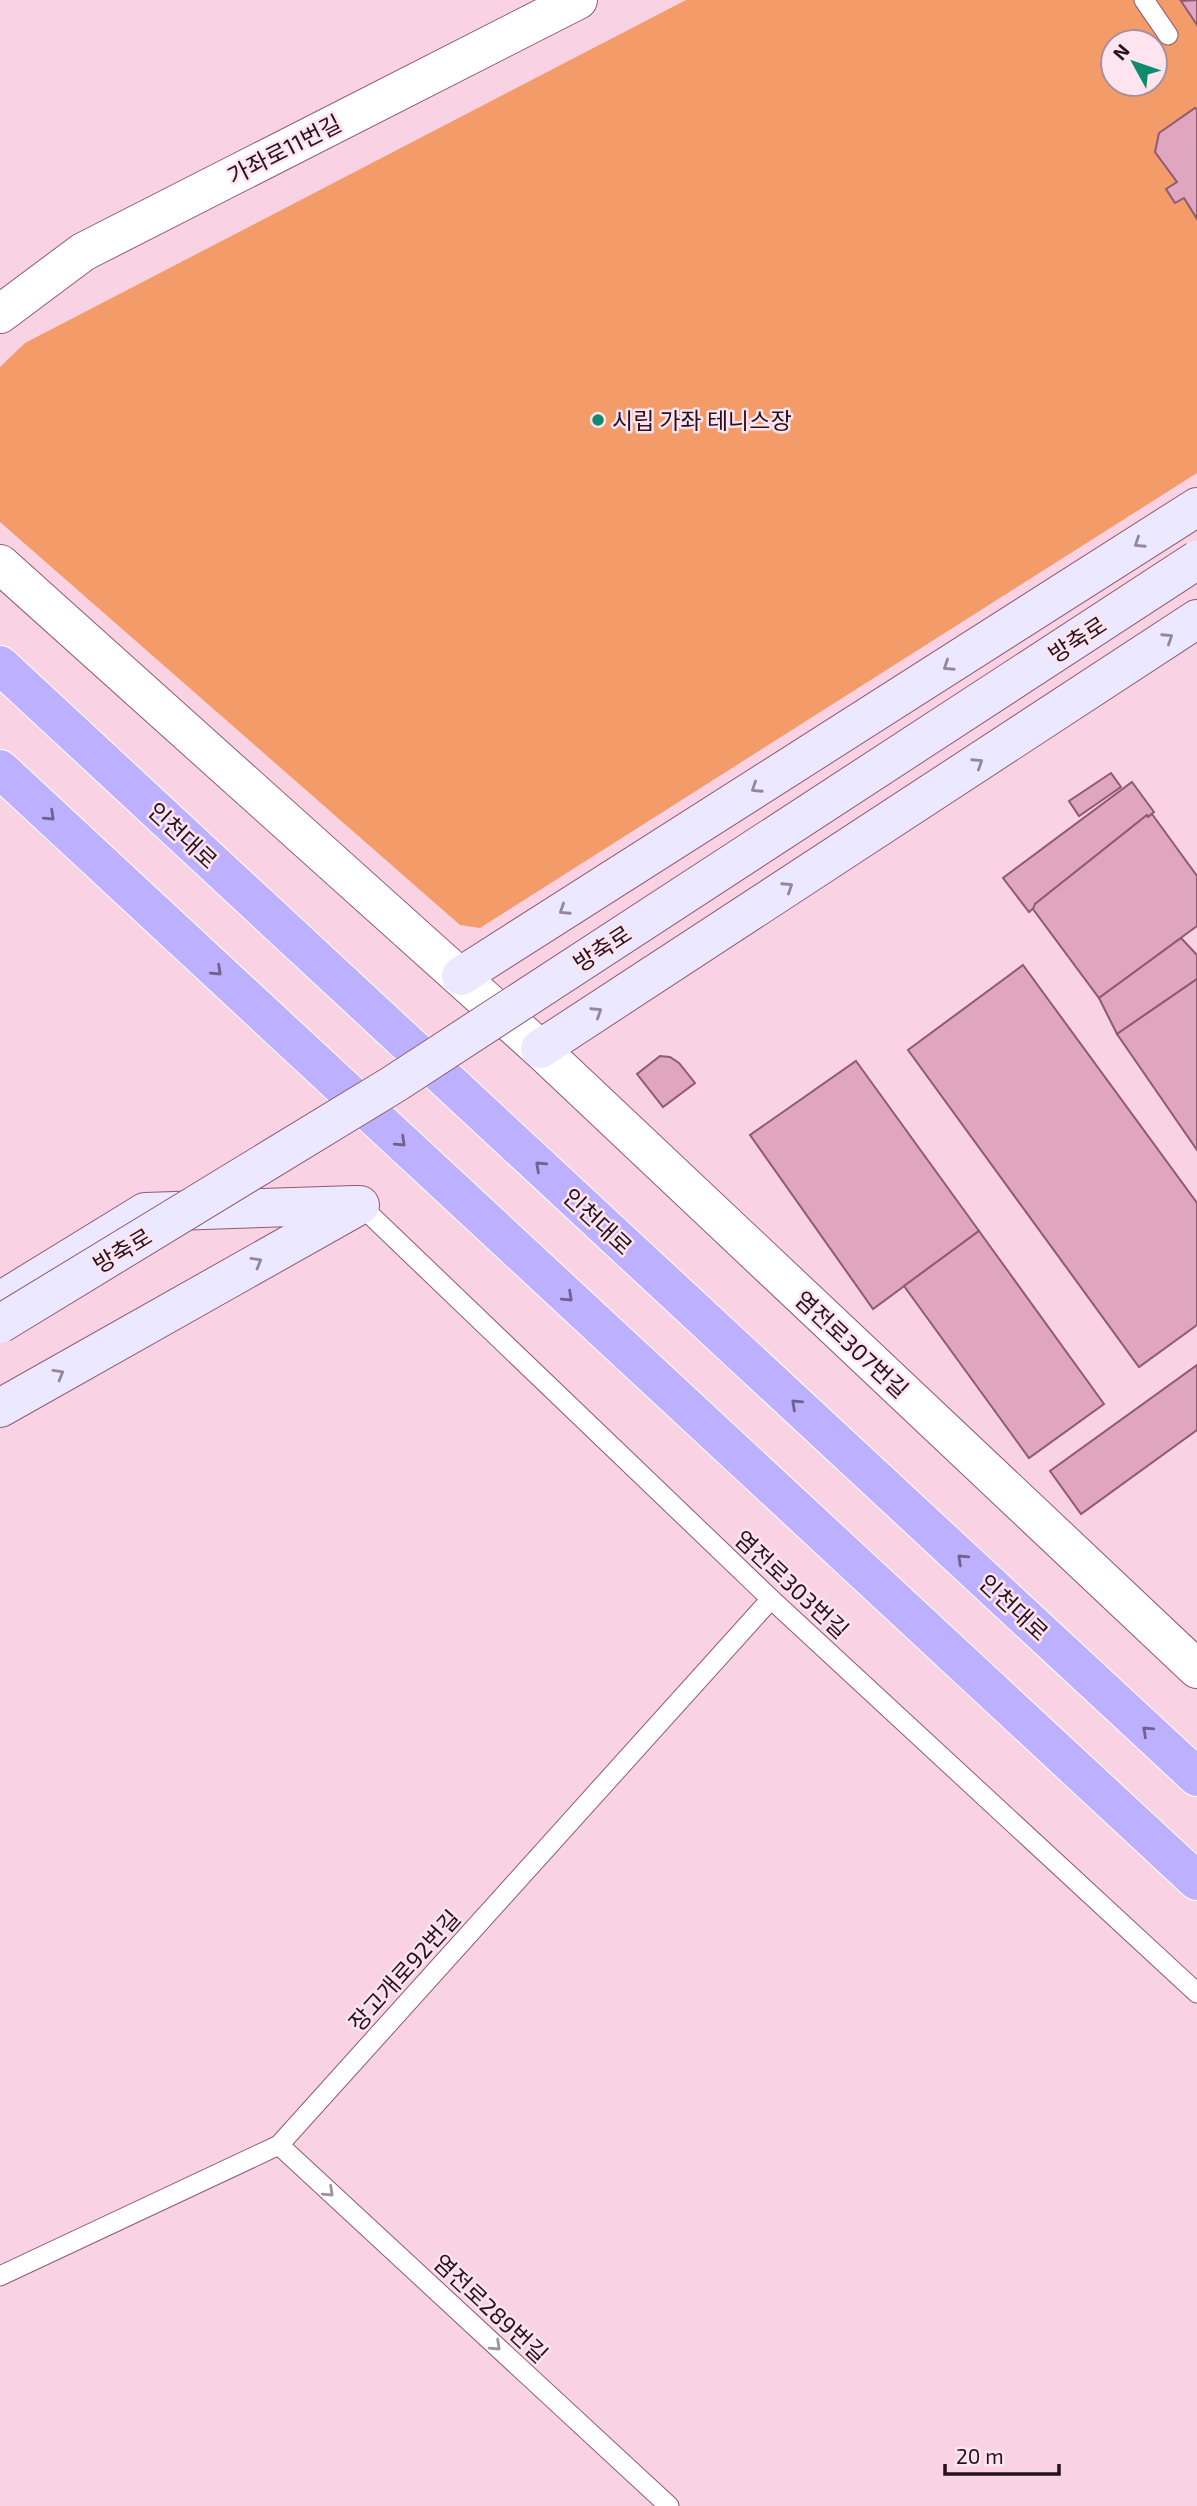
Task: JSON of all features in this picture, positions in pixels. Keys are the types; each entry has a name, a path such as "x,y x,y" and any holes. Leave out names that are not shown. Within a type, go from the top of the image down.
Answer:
{"highway":[{"name":"인천대로","path":"0,664 1197,1777"},
{"path":"0,769 1197,1881"}],"main road":[{"path":"461,976 1197,507"},
{"name":"방축로","path":"0,1324 394,1084 1197,560"},
{"path":"540,1049 1197,619"},
{"path":"0,1301 145,1212 359,1205"},
{"path":"0,1408 359,1205"}],"street":[{"name":"가좌로11번길","path":"0,314 83,252 578,0"},
{"name":"염전로307번길","path":"0,564 461,976 1197,1669"}],"lane":[{"path":"1144,0 1163,28"},
{"name":"염전로303번길","path":"359,1205 771,1599 1197,1993"},
{"name":"장고개로92번길","path":"0,2276 279,2145 771,1599"},
{"name":"염전로289번길","path":"279,2145 670,2506"}],"shaded area":[{"name":"시립 가좌 테니스장","path":"686,0 1197,0 1197,473 480,928 460,925 0,522 0,367 25,343"}],"building":[{"path":"1197,0 1197,25 1181,1"},
{"path":"1195,108 1197,219 1184,198 1175,203 1166,189 1177,182 1155,152 1159,133"},
{"path":"1111,773 1121,787 1079,816 1069,801"},
{"path":"1132,782 1154,812 1035,904 1029,912 1003,878"},
{"path":"1152,814 1197,876 1197,926 1099,998 1033,909 1035,904 1147,815 1148,817"},
{"path":"1181,938 1197,955 1197,979 1117,1034 1099,998"},
{"path":"1023,965 1197,1203 1197,1325 1139,1367 908,1050"},
{"path":"1197,979 1197,1150 1117,1034"},
{"path":"660,1056 670,1057 679,1063 695,1083 663,1107 637,1074"},
{"path":"856,1061 979,1231 873,1309 750,1135"},
{"path":"979,1231 1104,1404 1029,1458 904,1286"},
{"path":"1197,1365 1197,1430 1081,1514 1050,1471"}],"place":[{"name":"시립 가좌 테니스장","path":"598,420"}]}
